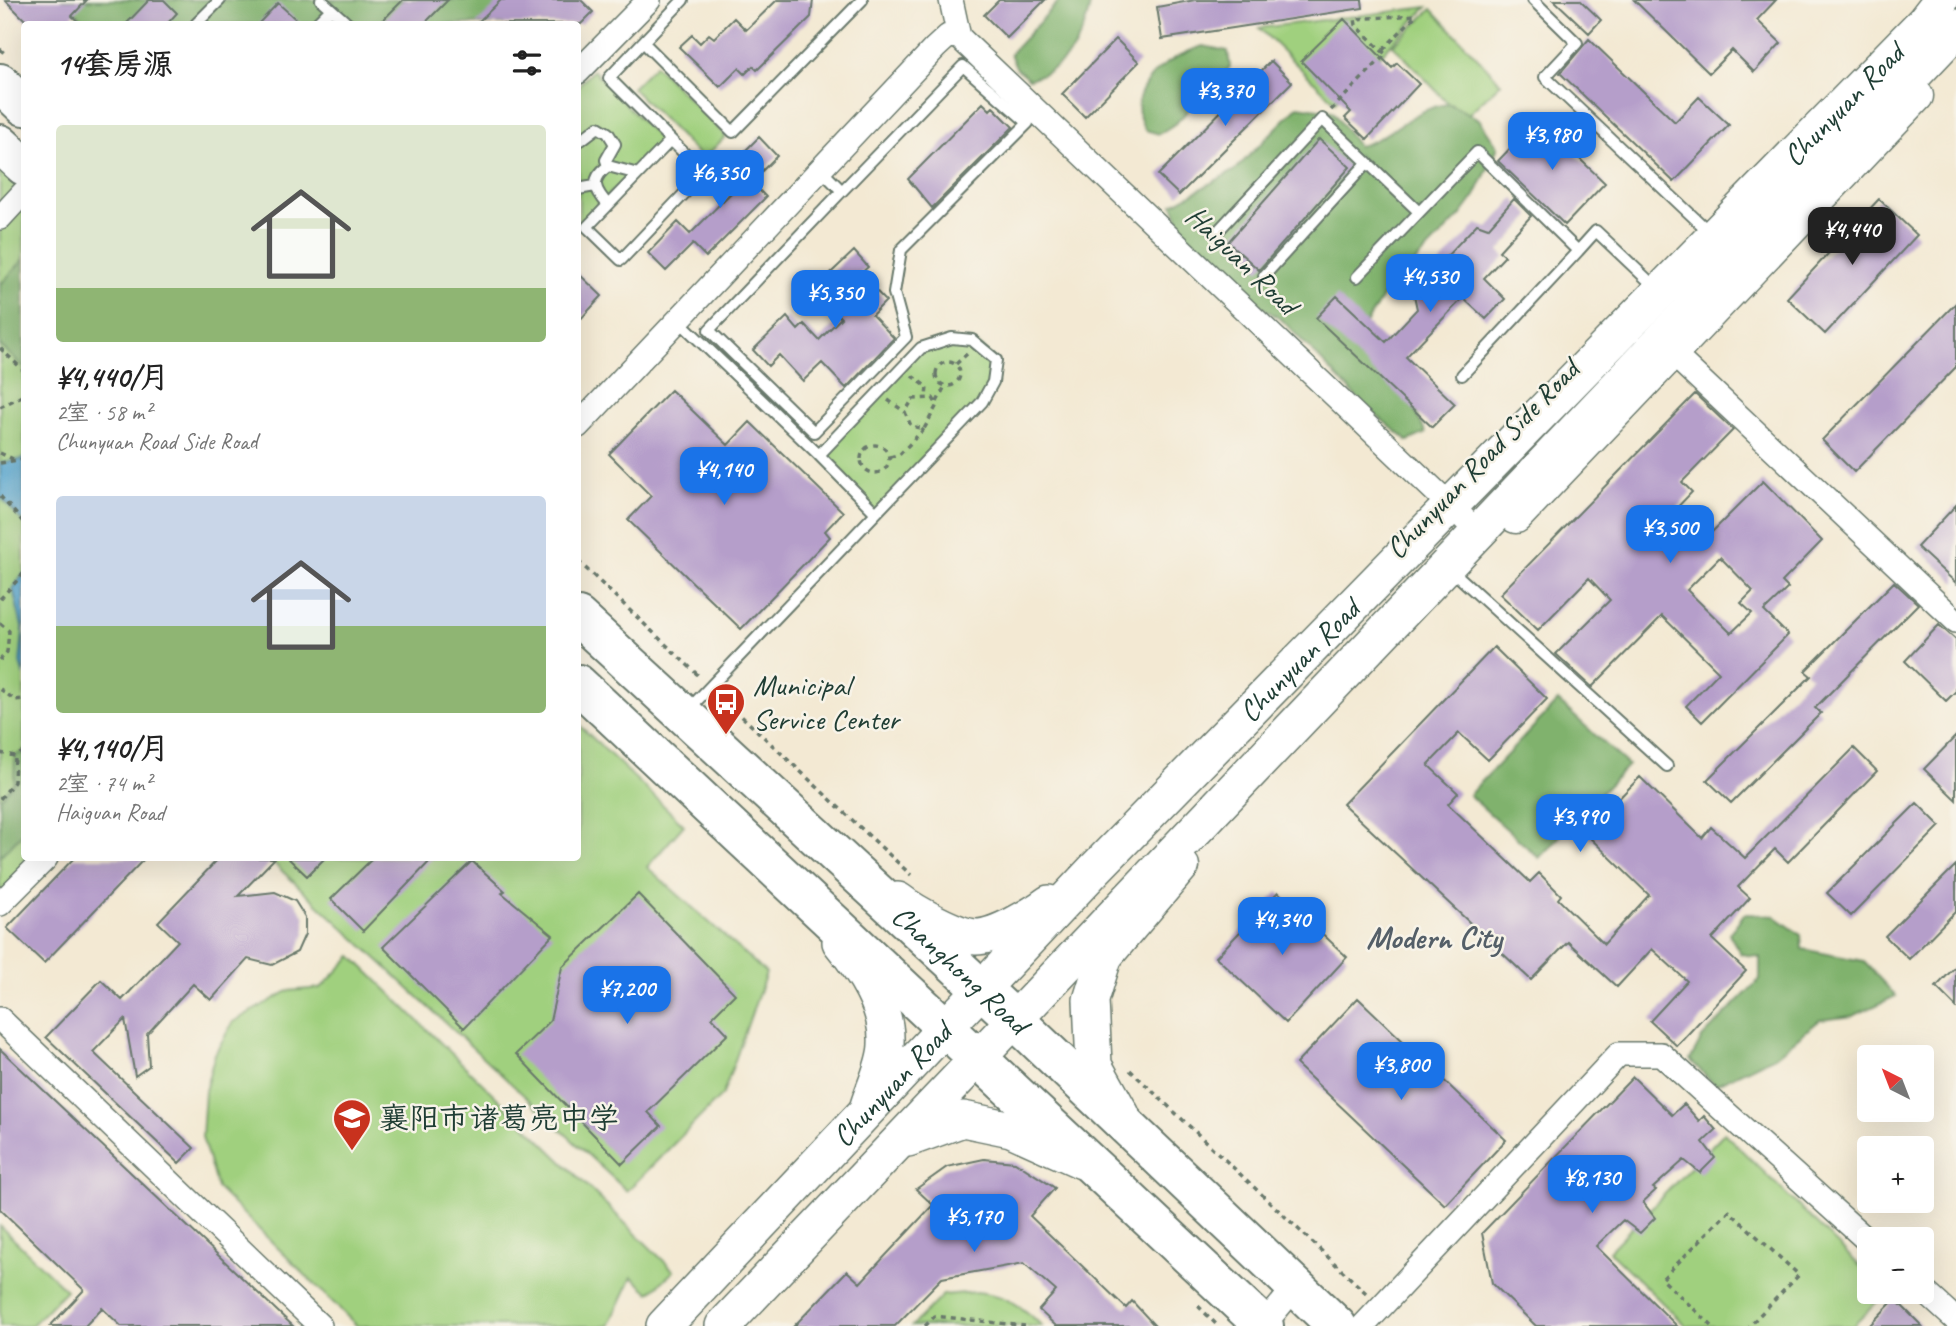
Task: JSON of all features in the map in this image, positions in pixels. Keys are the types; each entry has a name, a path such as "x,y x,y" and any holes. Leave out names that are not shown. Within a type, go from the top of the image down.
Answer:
{"highway":[{"path":"0,83 21,103"},
{"path":"0,144 21,163"},
{"name":"Changhong Road","path":"581,620 982,990 1337,1326"},
{"name":"Changhong Road","path":"581,687 1264,1326"}],"main road":[{"name":"Chunyuan Road","path":"664,1326 1094,870 1450,501 1915,32 1941,0"},
{"name":"Chunyuan Road","path":"723,1326 1944,43 1956,27"},
{"path":"832,852 917,915 976,937 1023,922 1094,870"},
{"path":"796,888 860,965 879,1003 886,1044 866,1112"},
{"path":"1120,906 1091,1000 1094,1065 1131,1130"},
{"path":"898,1143 964,1119 1011,1129 1092,1166"}],"street":[{"path":"581,69 649,0"},
{"path":"581,423 935,48 948,36 959,37 951,0"},
{"name":"Chunyuan Road Side Road","path":"1036,912 1089,864 1450,501 1705,228 1915,12 1922,0"},
{"name":"Haiguan Road","path":"959,37 1450,501 1478,532"},
{"path":"1103,961 1171,878 1674,354 1956,54"},
{"path":"0,219 21,195"},
{"path":"1674,354 1956,621"},
{"path":"0,904 43,861"},
{"path":"0,1019 320,1326"},
{"path":"1363,1326 1619,1054 1661,1054 1857,1231"},
{"path":"1264,1326 1296,1286"},
{"path":"1934,1300 1956,1321"}],"lane":[{"path":"199,21 220,0"},
{"path":"321,0 345,21"},
{"path":"671,140 587,227 621,260 704,173 671,140 609,78 683,0"},
{"path":"643,42 733,132 862,0"},
{"path":"1534,0 1577,43 1545,77 1705,228"},
{"path":"319,21 331,9"},
{"path":"964,66 1028,123 901,250 894,293 906,337 814,432 709,330 842,191 964,66"},
{"path":"1218,231 1322,119 1419,212"},
{"path":"581,140 598,127 608,133 615,144 606,160 608,166"},
{"path":"1357,277 1477,152 1578,251"},
{"path":"1264,276 1367,163"},
{"path":"608,205 595,186 598,173 608,166 638,174"},
{"path":"820,169 842,191"},
{"path":"581,188 595,186"},
{"path":"1462,375 1596,231 1652,284"},
{"path":"677,319 876,513"},
{"path":"684,715 982,402 993,382 996,360 972,340 952,338 921,348 819,455"},
{"path":"1460,577 1667,765"}],"path":[{"path":"1322,119 1386,54 1382,51 1356,25 1355,19 1416,15 1382,51"},
{"path":"0,348 21,368"},
{"path":"912,357 908,370 928,387 926,397"},
{"path":"890,457 900,454 924,429 937,405 940,391 959,380 960,371 952,362 941,364 936,370 938,382 945,386"},
{"path":"879,392 905,412 911,426 924,429"},
{"path":"0,407 21,396"},
{"path":"905,412 913,399 933,398 937,405"},
{"path":"871,445 886,448 890,457 884,471 875,474 867,471 861,461 863,451 871,445"},
{"path":"0,453 15,460"},
{"path":"0,463 21,459"},
{"path":"0,496 21,520"},
{"path":"581,564 918,883"},
{"path":"0,599 21,576"},
{"path":"0,623 9,631 7,652 0,660"},
{"path":"0,689 15,700 21,699"},
{"path":"0,752 15,756 21,753"},
{"path":"0,799 14,782 15,756"},
{"path":"1127,1068 1381,1307"},
{"path":"1712,1326 1662,1279 1729,1211 1799,1275 1749,1326"},
{"path":"925,1326 935,1316 1025,1326"}],"green space":[{"path":"63,0 529,0 507,21 84,21"},
{"path":"1060,0 1082,0 1090,5 1087,19 1077,42 1063,61 1029,79 1017,69 1010,54"},
{"path":"1427,7 1335,102 1259,28"},
{"path":"1432,9 1501,83 1463,119 1393,45"},
{"path":"1203,46 1228,51 1230,67 1176,123 1159,134 1145,130 1139,115 1139,100 1143,88 1162,67"},
{"path":"655,65 726,136 703,159 632,88"},
{"path":"593,70 662,142 581,223 581,83"},
{"path":"1450,104 1479,119 1498,147 1475,196 1460,216 1384,294 1359,335 1405,391 1426,433 1408,441 1366,407 1283,321 1241,293 1214,259 1185,238 1173,204 1235,170 1298,106 1332,111 1358,146 1382,136 1425,110"},
{"path":"0,144 21,163 21,861 43,861 0,904"},
{"path":"21,262 21,365 0,345 0,285"},
{"path":"972,340 996,360 982,402 876,513 819,455 921,348"},
{"path":"1558,701 1628,765 1539,858 1469,795"},
{"path":"581,727 684,825 647,867 766,973 723,1094 627,1191 271,861 581,861"},
{"path":"21,753 21,835 0,856 0,799 14,782 15,756"},
{"path":"1744,914 1773,915 1801,935 1802,949 1863,961 1896,996 1853,1016 1820,1020 1775,1056 1715,1085 1690,1060 1702,1038 1760,979 1760,957 1741,954 1729,934"},
{"path":"352,956 674,1271 650,1293 632,1277 609,1326 357,1326 217,1188 202,1137 205,1091 215,1054 233,1022 288,991 321,988"},
{"path":"1724,1133 1857,1263 1857,1304 1875,1304 1853,1326 1686,1326 1609,1251"},
{"path":"0,1226 66,1290 31,1326 0,1326"},
{"path":"977,1292 1012,1302 1042,1326 912,1326 943,1295"}],"water":[{"path":"21,460 21,520 0,496 0,463"},
{"path":"21,577 21,623 13,589"}],"building":[{"path":"5,0 87,0 72,16 78,21 26,21"},
{"path":"149,0 164,0 177,13 170,21 129,21"},
{"path":"403,0 448,0 427,21 382,21"},
{"path":"501,0 581,0 593,12 581,24 581,21 479,21"},
{"path":"777,0 813,0 811,17 757,70 753,66 745,74 739,68 720,87 679,47 692,35 700,43 709,34 714,38 734,18 746,30"},
{"path":"999,0 1045,0 1007,38 984,15"},
{"path":"1195,0 1362,0 1363,8 1162,39 1157,7"},
{"path":"1554,0 1580,0 1601,20 1589,33"},
{"path":"1634,0 1776,0 1757,20 1781,43 1754,72 1732,50 1709,73"},
{"path":"278,3 298,21 261,21"},
{"path":"1344,19 1392,68 1397,63 1419,84 1367,139 1345,118 1351,112 1301,61"},
{"path":"1116,39 1139,62 1085,117 1062,94"},
{"path":"1589,39 1675,122 1699,97 1729,125 1674,182 1560,73"},
{"path":"1271,61 1292,82 1179,195 1158,175"},
{"path":"983,103 990,110 993,107 1013,127 932,208 908,179"},
{"path":"1538,119 1605,183 1565,225 1498,161"},
{"path":"759,137 777,156 751,182 766,197 706,257 693,244 666,271 648,253 678,222 690,234 738,186 724,172"},
{"path":"1319,139 1350,167 1259,270 1228,242"},
{"path":"1514,199 1531,216 1499,251 1505,256 1484,278 1505,299 1486,319 1463,298 1406,357 1455,404 1432,427 1316,318 1337,296 1386,342 1417,309 1414,295 1417,288 1477,224 1488,228"},
{"path":"1879,199 1917,235 1825,334 1787,298"},
{"path":"854,251 868,267 860,274 886,301 872,315 894,338 846,388 822,363 803,381 779,355 768,366 753,350 787,317 798,330 804,324 819,340 841,318 825,302 830,298 818,285"},
{"path":"581,276 602,296 581,319"},
{"path":"1956,303 1956,367 1854,472 1822,440"},
{"path":"671,390 728,445 750,422 843,512 825,531 830,537 741,629 628,520 651,496 609,454"},
{"path":"1695,394 1733,430 1682,482 1692,492 1667,518 1697,547 1763,481 1822,541 1782,582 1788,588 1764,611 1788,635 1702,722 1686,706 1719,672 1662,616 1592,687 1556,654 1610,600 1589,578 1538,630 1500,594","holes":["1720,557 1753,591 1741,603 1752,613 1731,633 1687,590"]},
{"path":"1956,505 1956,583 1917,547"},
{"path":"1894,582 1918,604 1815,708 1821,713 1731,803 1707,780 1811,676 1805,671"},
{"path":"1939,625 1956,640 1956,691 1946,701 1905,661"},
{"path":"1494,647 1547,699 1488,760 1459,733 1428,765 1458,793 1448,804 1530,882 1539,873 1561,895 1558,899 1604,944 1649,895 1585,833 1640,777 1702,838 1711,827 1745,858 1854,748 1877,771 1788,862 1775,849 1738,887 1750,898 1712,939 1746,971 1677,1046 1650,1021 1687,981 1652,949 1617,987 1568,942 1531,980 1343,804"},
{"path":"1956,736 1956,800 1924,769"},
{"path":"1917,803 1940,826 1851,916 1827,893"},
{"path":"71,861 142,861 44,963 7,928"},
{"path":"216,861 272,861 238,896 275,892 295,901 305,917 305,934 297,952 272,965 248,959 211,1000 193,984 147,1034 149,1066 135,1076 125,1019 93,1052 194,1148 179,1163 46,1037 101,980 122,1000 178,941 158,922"},
{"path":"291,861 322,861 307,876"},
{"path":"370,861 430,861 363,931 331,899"},
{"path":"472,861 505,891 502,893 553,935 464,1028 383,947"},
{"path":"1956,865 1956,911 1909,959 1885,936"},
{"path":"1278,892 1347,957 1286,1023 1216,957"},
{"path":"638,894 735,994 712,1017 728,1034 648,1112 661,1126 622,1164 516,1054 550,1021 562,967"},
{"path":"1956,966 1956,1007 1936,987"},
{"path":"1358,998 1506,1140 1445,1205 1296,1064"},
{"path":"0,1049 293,1326 121,1326 102,1308 85,1326 50,1326 84,1290 0,1209"},
{"path":"1633,1077 1672,1115 1684,1104 1699,1121 1704,1116 1716,1130 1703,1142 1715,1158 1700,1173 1684,1160 1653,1188 1656,1190 1643,1202 1655,1218 1640,1233 1623,1220 1596,1246 1677,1326 1536,1326 1492,1283 1482,1233"},
{"path":"984,1159 1015,1162 1055,1188 1030,1216 1126,1308 1132,1301 1155,1326 1056,1326 1039,1310 1056,1291 1024,1263 942,1278 895,1326 794,1326 847,1271 860,1283 933,1205 916,1189 947,1167"},
{"path":"1890,1304 1900,1304 1922,1326 1869,1326"}],"place":[{"name":"Municipal Service Center","path":"726,736"},
{"name":"襄阳市诸葛亮中学","path":"352,1152"}],"district":[{"name":"Modern City","path":"1434,937"}]}
